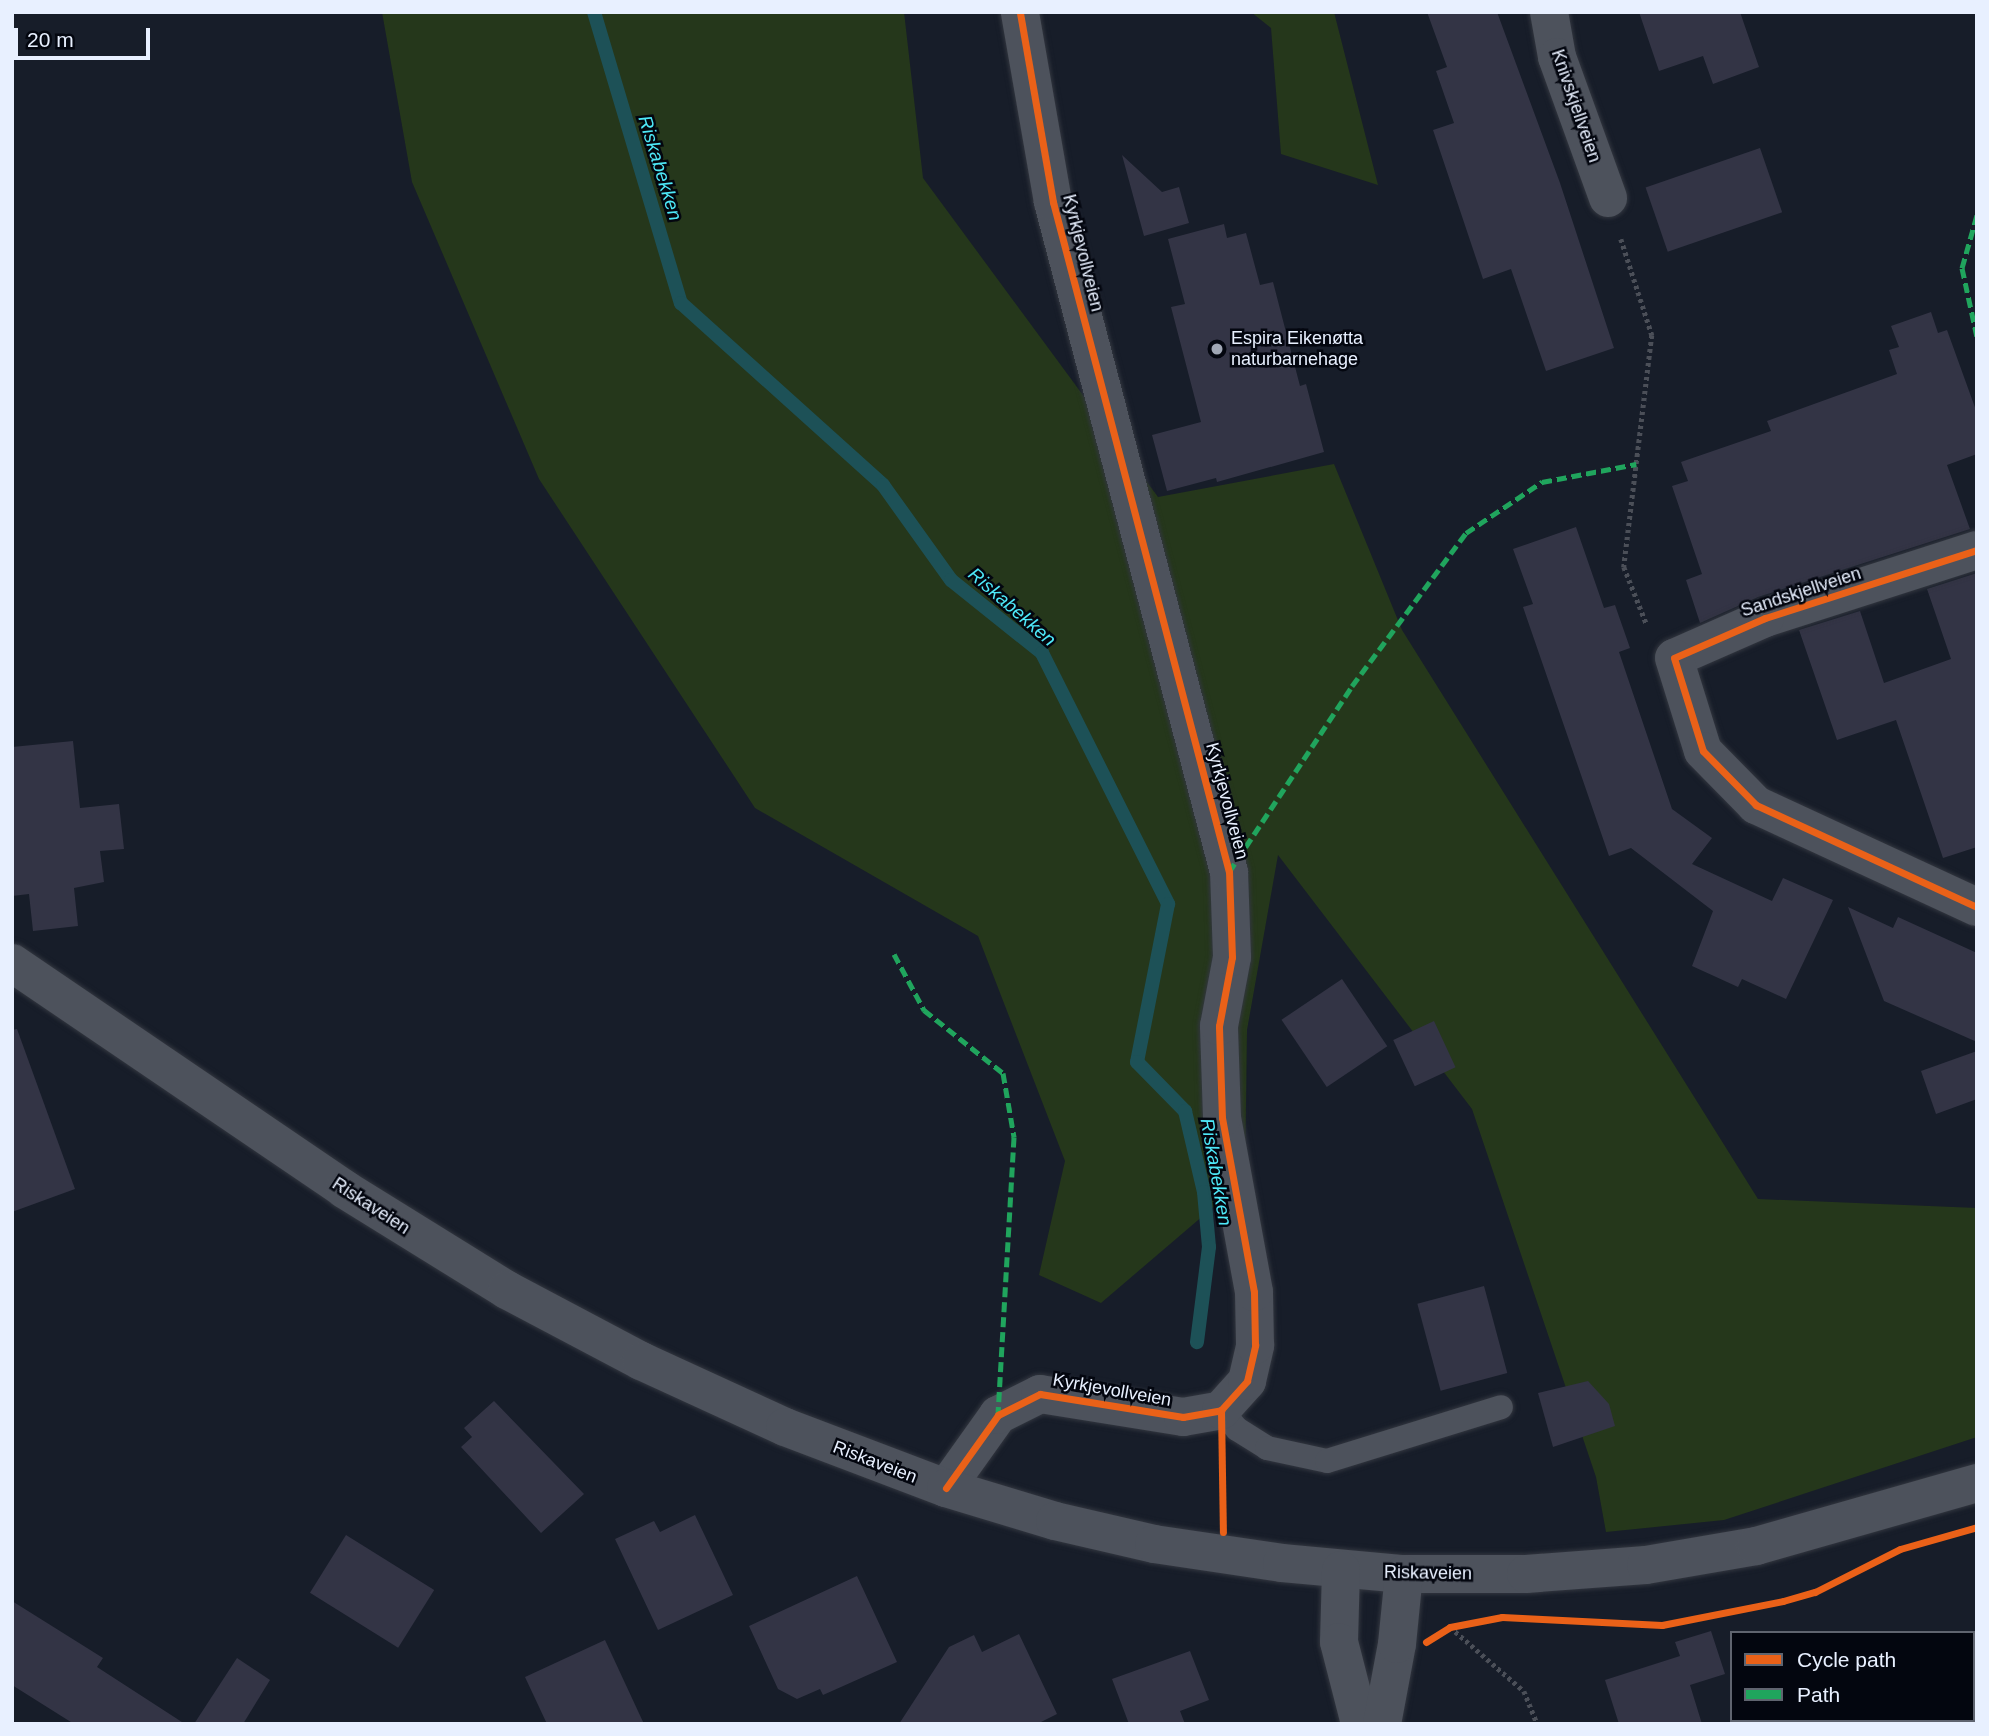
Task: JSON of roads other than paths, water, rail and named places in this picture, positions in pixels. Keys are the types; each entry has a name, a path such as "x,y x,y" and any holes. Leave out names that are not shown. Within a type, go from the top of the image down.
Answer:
{"street":[{"name":"Kyrkjevollveien","path":"946,1488 998,1415 1040,1394 1183,1417 1221,1410 1247,1381 1255,1345 1254,1292 1222,1118 1219,1026 1232,957 1230,872 1053,202 1020,12"},
{"name":"Knivskjellveien","path":"1549,12 1557,57 1608,198"},
{"name":"Sandskjellveien","path":"1977,550 1765,618 1674,658 1703,751 1756,805 1977,906"},
{"name":"Riskaveien","path":"12,962 344,1189 507,1290 641,1361 785,1427 946,1488 1114,1536 1340,1570 1404,1574 1526,1574 1646,1565 1756,1546 1977,1483"},
{"path":"1340,1570 1339,1642 1360,1724"},
{"path":"1382,1724 1397,1644 1404,1574"}],"lane":[{"path":"1221,1410 1237,1429 1267,1448 1326,1461 1501,1407"}],"waterway":[{"name":"Riskabekken","path":"594,12 681,303 883,485 951,580 1042,653 1168,904 1137,1062 1185,1111 1204,1192 1209,1247 1197,1342"}],"place":[{"name":"Espira Eikenøtta naturbarnehage","path":"1217,349"}]}
